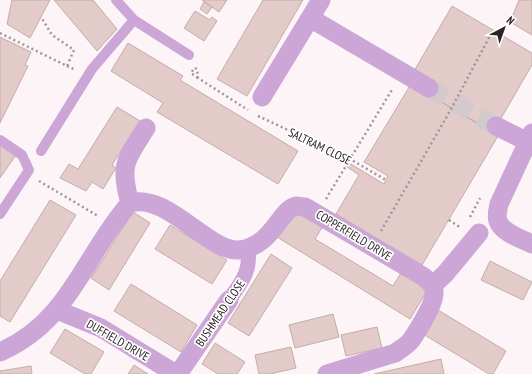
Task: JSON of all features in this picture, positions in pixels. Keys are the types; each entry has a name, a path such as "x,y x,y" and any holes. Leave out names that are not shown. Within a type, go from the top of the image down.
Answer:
{"street":[{"path":"262,97 321,0"},
{"path":"310,18 429,88"},
{"path":"327,374 395,353 412,340 433,301 435,292 433,285 445,274 488,226 530,138 496,126"},
{"path":"0,352 29,337 57,310 130,203 124,183 124,164 146,128"},
{"name":"COPPERFIELD DRIVE","path":"130,203 140,200 152,203 187,223 226,249 238,250 248,248 261,242 272,232 285,213 295,206 305,207 318,213 424,276 433,285"},
{"path":"488,226 511,234 532,244"},
{"name":"BUSHMEAD CLOSE","path":"177,374 247,274 250,260 248,248"},
{"name":"DUFFIELD DRIVE","path":"57,310 101,328 177,374"}],"lane":[{"path":"116,0 134,20 189,55"},
{"path":"41,150 92,70 134,20"},
{"path":"0,140 22,155 29,170 0,214"}],"path":[{"path":"0,33 67,66 74,50 52,35 41,17"},
{"path":"372,246 450,111 492,32"},
{"name":"SALTRAM CLOSE","path":"190,68 193,70 195,68 197,69 198,78 253,114 350,159 386,180"},
{"path":"318,213 402,73"},
{"path":"27,174 114,225"}],"building":[{"path":"12,0 50,0 30,38 7,24"},
{"path":"54,0 93,0 117,29 97,51"},
{"path":"202,0 227,0 219,12"},
{"path":"263,0 303,0 247,96 217,79"},
{"path":"519,0 532,0 532,35 510,22"},
{"path":"204,2 212,7 207,14 200,9"},
{"path":"452,6 532,53 532,65 493,132 426,93 414,71"},
{"path":"195,11 210,20 212,17 217,21 204,41 184,28"},
{"path":"0,37 31,52 25,65 28,66 0,123"},
{"path":"128,43 183,76 180,80 298,151 278,184 157,112 163,103 111,71"},
{"path":"411,84 498,136 422,265 336,214 359,175 347,167 349,163 384,184 388,176 364,162"},
{"path":"117,107 140,121 112,165 116,168 103,189 92,182 86,191 60,178 69,164 78,169"},
{"path":"1,145 16,155 0,178 0,147"},
{"path":"50,200 76,215 10,322 0,316 0,281"},
{"path":"295,209 323,226 315,239 393,286 401,273 428,289 410,319 277,237"},
{"path":"133,212 150,223 109,290 91,278"},
{"path":"170,225 227,260 212,284 155,249"},
{"path":"271,254 292,268 249,336 228,323"},
{"path":"490,261 532,282 523,300 481,280"},
{"path":"131,284 197,325 181,352 114,311"},
{"path":"438,310 506,351 493,374 489,374 423,334"},
{"path":"333,314 339,337 295,348 289,325"},
{"path":"377,327 382,348 346,356 341,335"},
{"path":"65,329 104,352 91,374 85,374 50,353"},
{"path":"215,343 245,362 237,374 218,374 202,364"},
{"path":"291,347 296,368 270,374 259,374 255,355"},
{"path":"441,359 444,374 374,374"},
{"path":"134,365 148,374 128,374"},
{"path":"31,366 32,374 0,374 0,371"}],"tunnel":[{"path":"429,88 496,126"}]}
